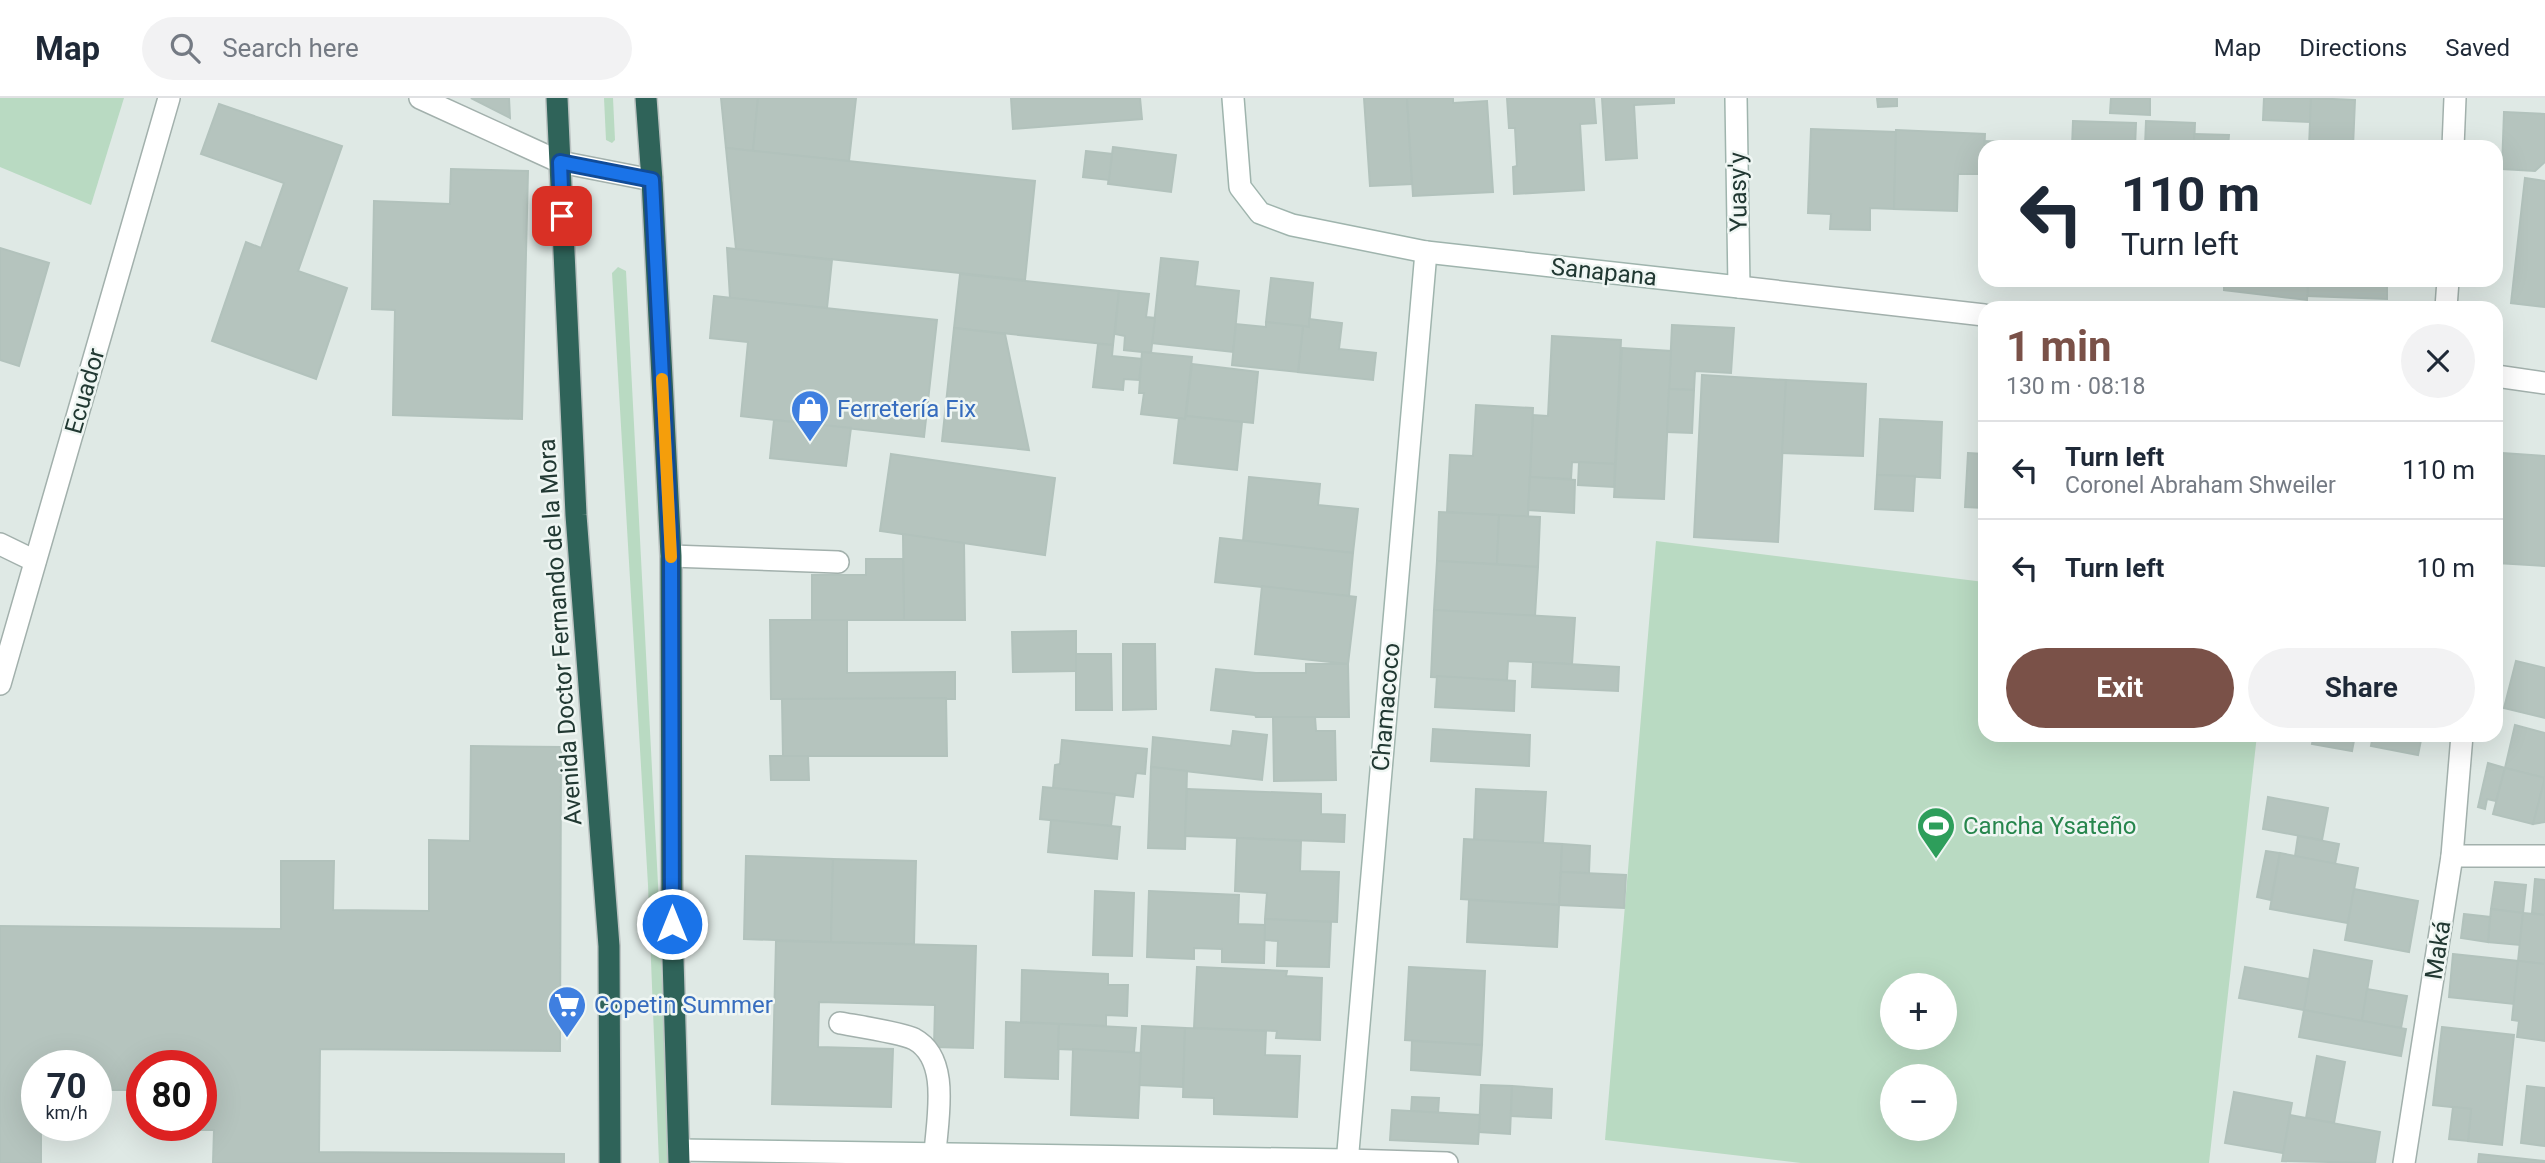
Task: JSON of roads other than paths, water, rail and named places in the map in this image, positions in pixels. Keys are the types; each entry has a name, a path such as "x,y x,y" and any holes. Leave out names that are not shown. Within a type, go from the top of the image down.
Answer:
{"highway":[{"name":"Avenida Doctor Fernando de la Mora","path":"556,98 576,515 609,946 610,1163"},
{"path":"646,98 671,556 672,924 679,1157"}],"street":[{"name":"Ecuador","path":"0,684 169,98"},
{"path":"419,98 560,162 652,180"},
{"name":"Sanapana","path":"1233,98 1240,187 1260,213 1292,225 1426,252 1978,314"},
{"name":"Yuasy'y","path":"1736,98 1739,287"},
{"path":"2453,140 2455,98"},
{"name":"Chamacoco","path":"1347,1162 1426,252"},
{"path":"2503,377 2545,383"},
{"path":"0,544 36,561"},
{"path":"671,556 838,562"},
{"name":"Maká","path":"2404,1163 2452,856 2461,742"},
{"path":"2452,856 2545,856"},
{"path":"840,1023 914,1039 933,1058 939,1079 935,1154"},
{"path":"679,1157 935,1154 1447,1163"}],"place":[{"name":"Ferretería Fix","path":"810,443"},
{"name":"Cancha Ysateño","path":"1936,860"},
{"name":"Copetin Summer","path":"567,1039"}]}
